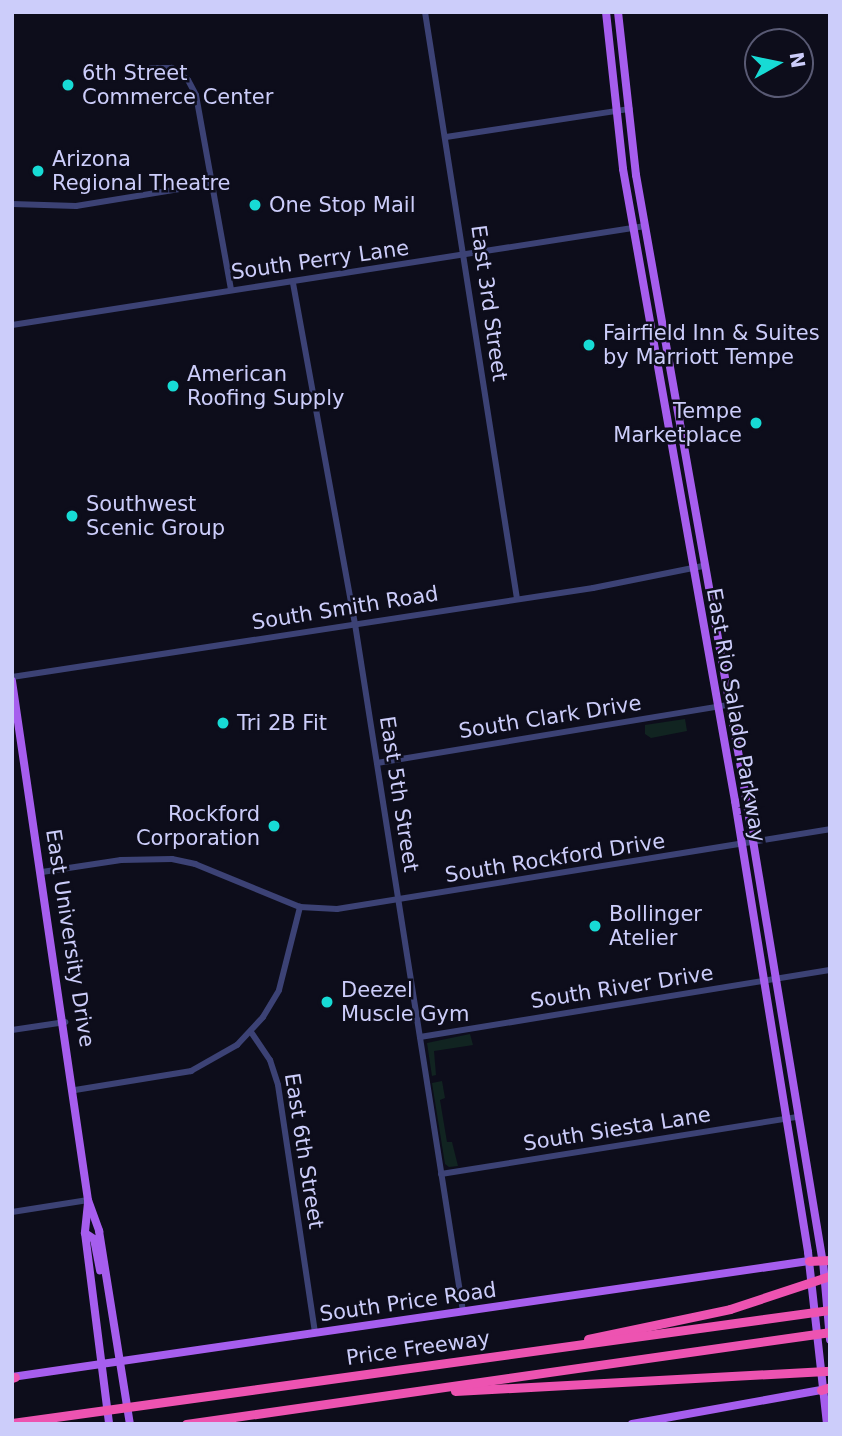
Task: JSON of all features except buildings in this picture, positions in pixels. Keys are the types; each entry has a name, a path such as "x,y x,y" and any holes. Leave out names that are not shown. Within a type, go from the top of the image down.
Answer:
{"highway":[{"path":"809,1261 826,1260"},
{"path":"567,1345 783,1294 830,1278"},
{"name":"Price Freeway","path":"12,1423 830,1310"},
{"name":"Price Freeway","path":"186,1424 830,1332"},
{"path":"401,1393 830,1372"}],"main road":[{"name":"East Rio Salado Parkway","path":"606,12 633,228 689,573 742,845 809,1261 827,1424"},
{"name":"East Rio Salado Parkway","path":"618,12 645,226 753,844 797,1117"},
{"name":"East University Drive","path":"12,679 75,1090 88,1200 85,1233 99,1365 109,1424"},
{"path":"797,1117 826,1260 830,1340"},
{"name":"East University Drive","path":"88,1200 99,1231 130,1424"},
{"path":"85,1233 94,1239 108,1285"},
{"name":"South Price Road","path":"13,1377 809,1261"},
{"path":"632,1424 825,1388"}],"street":[{"name":"East 3rd Street","path":"425,12 517,599"},
{"path":"151,68 172,68 188,80 196,95 231,290"},
{"path":"446,137 630,109"},
{"path":"12,204 76,206 211,184"},
{"name":"South Perry Lane","path":"12,325 645,226"},
{"name":"East 5th Street","path":"293,283 355,624 463,1311"},
{"name":"South Smith Road","path":"12,679 704,571"},
{"name":"South Clark Drive","path":"377,763 728,705"},
{"name":"South Rockford Drive","path":"43,872 121,860 173,859 195,864 300,907 337,909 753,844 830,829"},
{"path":"75,1090 191,1071 226,1053 251,1032 284,978 300,907"},
{"name":"South River Drive","path":"420,1037 830,971"},
{"path":"12,1030 65,1022"},
{"name":"East 6th Street","path":"251,1032 270,1060 278,1085 315,1333"},
{"name":"South Siesta Lane","path":"441,1174 797,1117"},
{"path":"12,1212 88,1200"}],"green space":[{"path":"685,719 687,731 651,738 645,734 645,725"},
{"path":"470,1034 473,1045 434,1051 436,1075 432,1076 427,1043"},
{"path":"442,1081 445,1098 440,1100 447,1142 452,1142 458,1166 449,1167 445,1164 432,1083"}],"place":[{"name":"6th Street Commerce Center","path":"68,85"},
{"name":"Arizona Regional Theatre","path":"38,171"},
{"name":"One Stop Mail","path":"255,205"},
{"name":"Fairfield Inn & Suites by Marriott Tempe","path":"589,345"},
{"name":"American Roofing Supply","path":"173,386"},
{"name":"Tempe Marketplace","path":"756,423"},
{"name":"Southwest Scenic Group","path":"72,516"},
{"name":"Tri 2B Fit","path":"223,723"},
{"name":"Rockford Corporation","path":"274,826"},
{"name":"Bollinger Atelier","path":"595,926"},
{"name":"Deezel Muscle Gym","path":"327,1002"}]}
